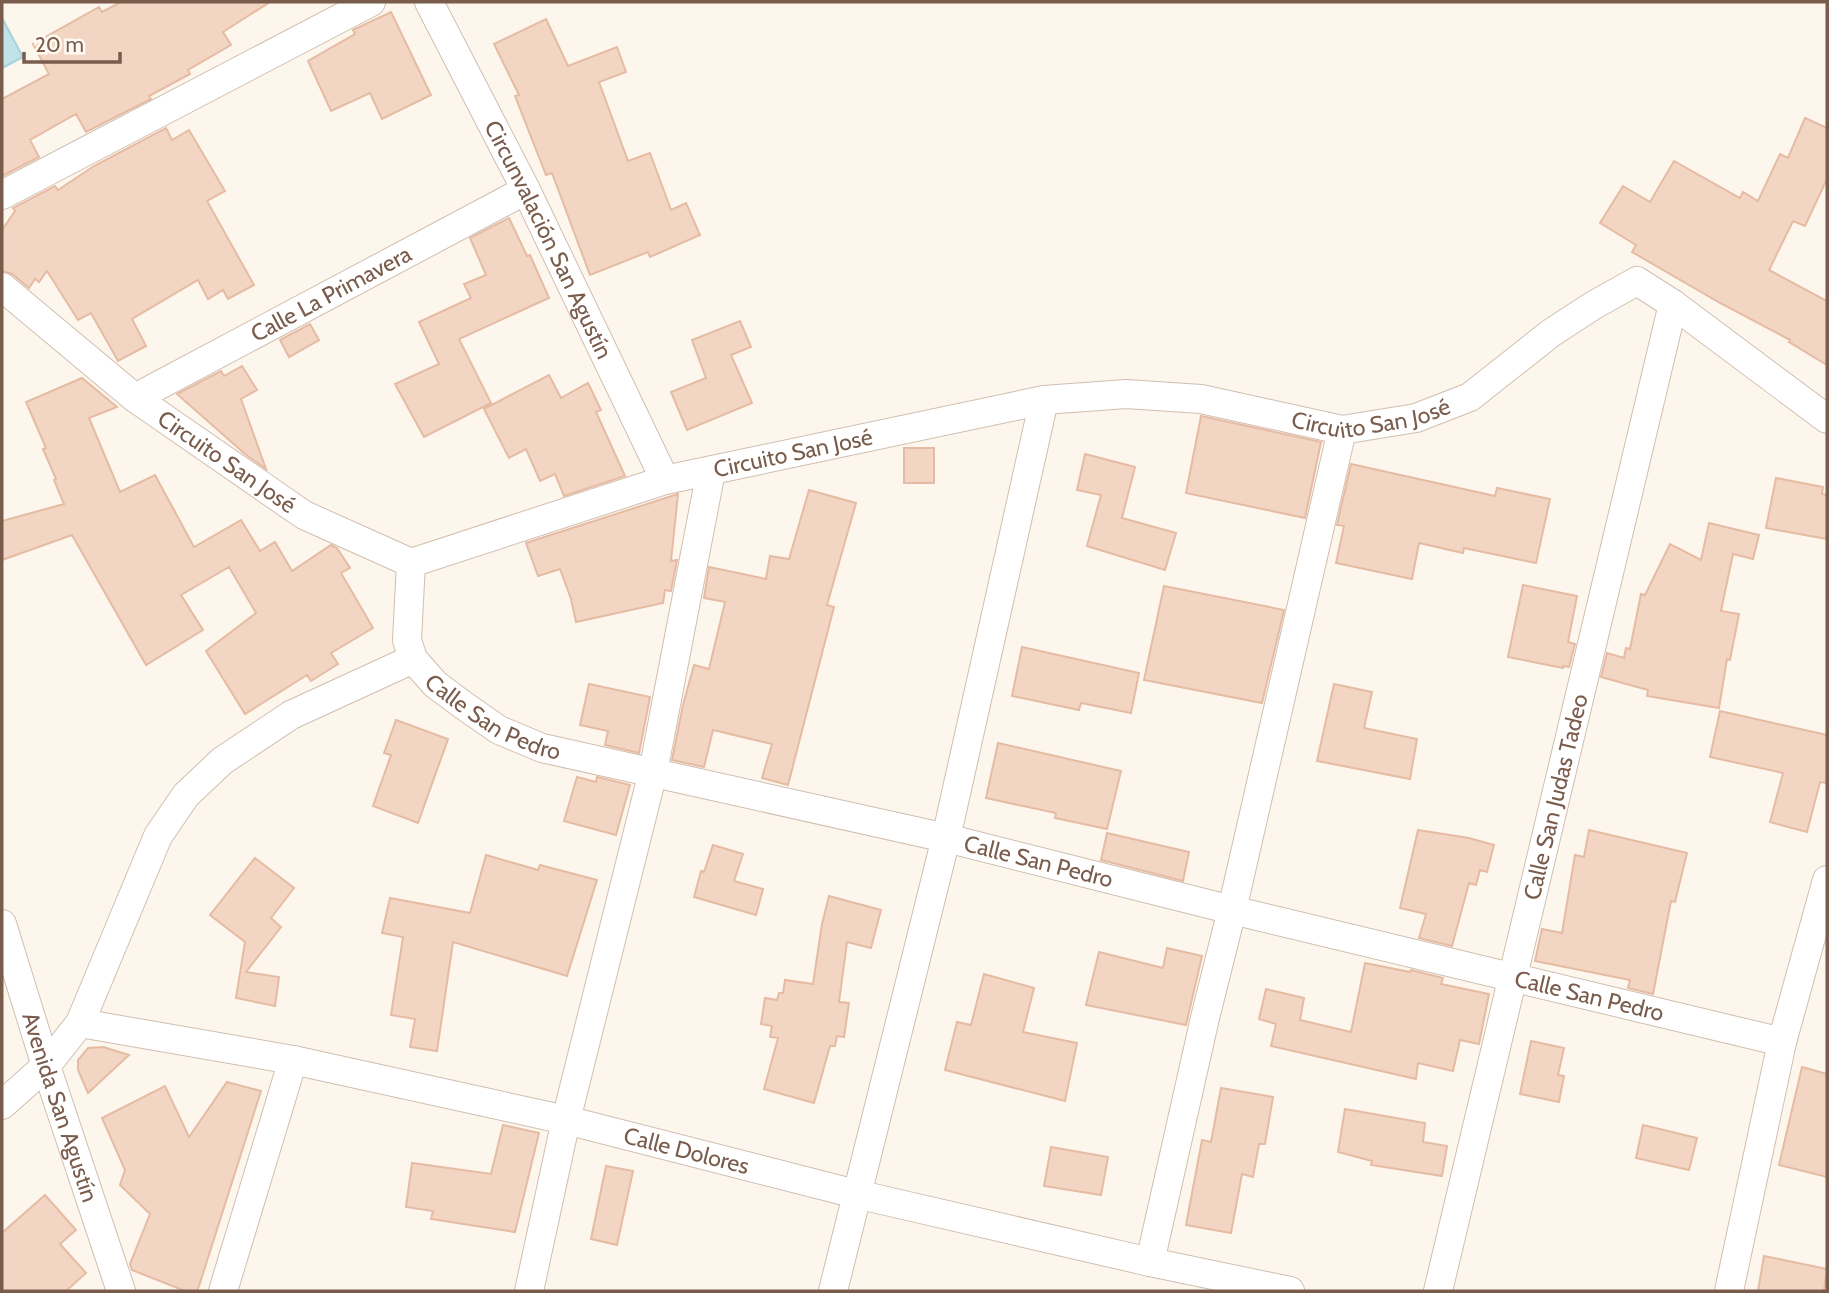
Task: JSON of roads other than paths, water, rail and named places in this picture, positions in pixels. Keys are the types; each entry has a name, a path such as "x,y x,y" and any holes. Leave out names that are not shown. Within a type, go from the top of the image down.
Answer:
{"street":[{"path":"2,195 370,2"},
{"name":"Circunvalación San Agustín","path":"429,2 526,190 665,480"},
{"name":"Calle La Primavera","path":"135,398 526,190"},
{"name":"Circuito San José","path":"2,287 135,398 304,515 411,563 665,480 1044,400 1126,394 1200,399 1342,430 1416,418 1470,397 1551,333 1594,304 1637,281 1674,304"},
{"path":"1674,304 1827,419"},
{"name":"Calle San Judas Tadeo","path":"1438,1291 1674,304"},
{"path":"833,1291 946,838 1044,400"},
{"path":"1150,1262 1342,430"},
{"path":"528,1291 566,1120 653,772 711,471"},
{"name":"Calle San Pedro","path":"411,563 407,640 413,659 435,684 499,730 542,748 946,838 1782,1042"},
{"path":"2,1105 46,1066 80,1023 158,836 186,795 222,761 292,715 413,659"},
{"path":"1729,1291 1782,1042 1827,880"},
{"name":"Avenida San Agustín","path":"2,924 121,1291"},
{"name":"Calle Dolores","path":"80,1023 293,1060 566,1120 856,1194 1150,1262 1290,1291"},
{"path":"223,1291 293,1060"}],"water":[{"path":"2,18 23,57 2,68"}]}
